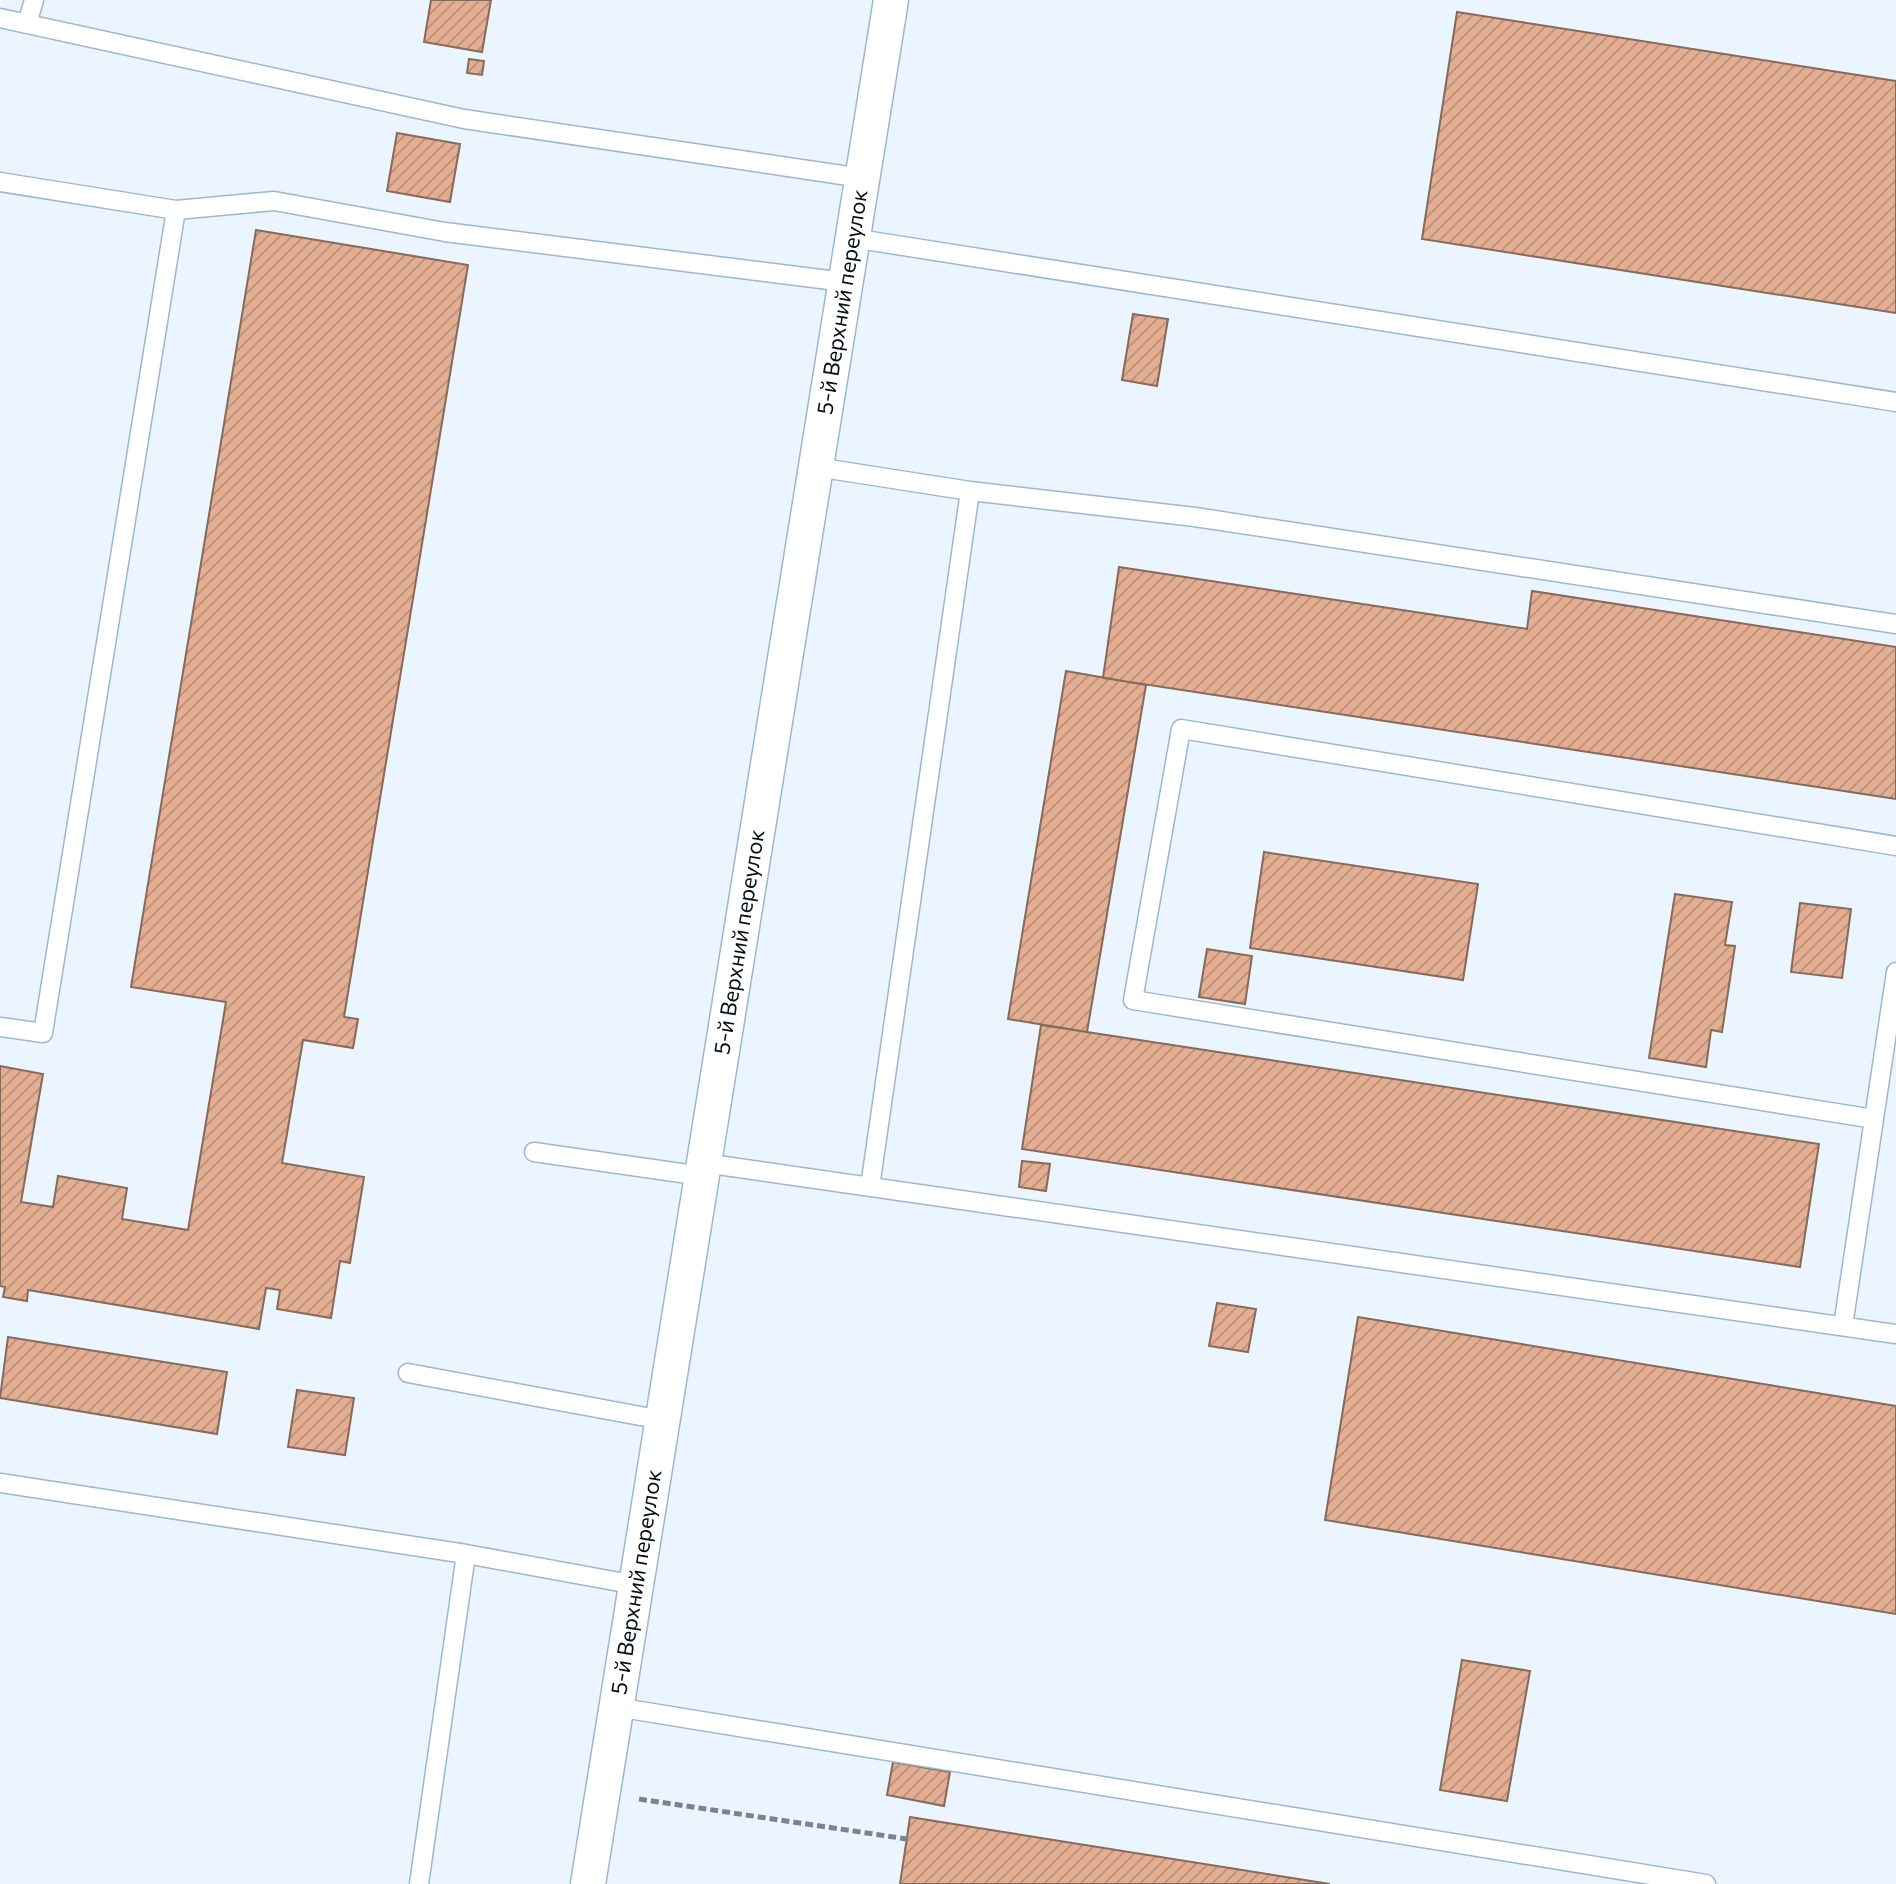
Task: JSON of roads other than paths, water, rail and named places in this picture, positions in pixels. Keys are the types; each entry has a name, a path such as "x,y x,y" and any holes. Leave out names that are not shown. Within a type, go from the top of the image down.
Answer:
{"street":[{"name":"5-й Верхний переулок","path":"588,1884 891,0"}],"lane":[{"path":"27,24 34,0"},
{"path":"0,18 464,119 862,178"},
{"path":"0,182 176,210 274,201 445,232 845,282"},
{"path":"0,1027 43,1033 176,210"},
{"path":"852,238 1896,402"},
{"path":"816,467 970,491 1195,517 1896,624"},
{"path":"870,1187 970,491"},
{"path":"1874,1119 1133,1000 1181,729 1896,846"},
{"path":"1843,1326 1896,972"},
{"path":"534,1152 870,1187 1896,1334"},
{"path":"408,1373 662,1420"},
{"path":"0,1483 466,1554 636,1585"},
{"path":"419,1884 466,1554"},
{"path":"616,1707 1706,1884"}]}
